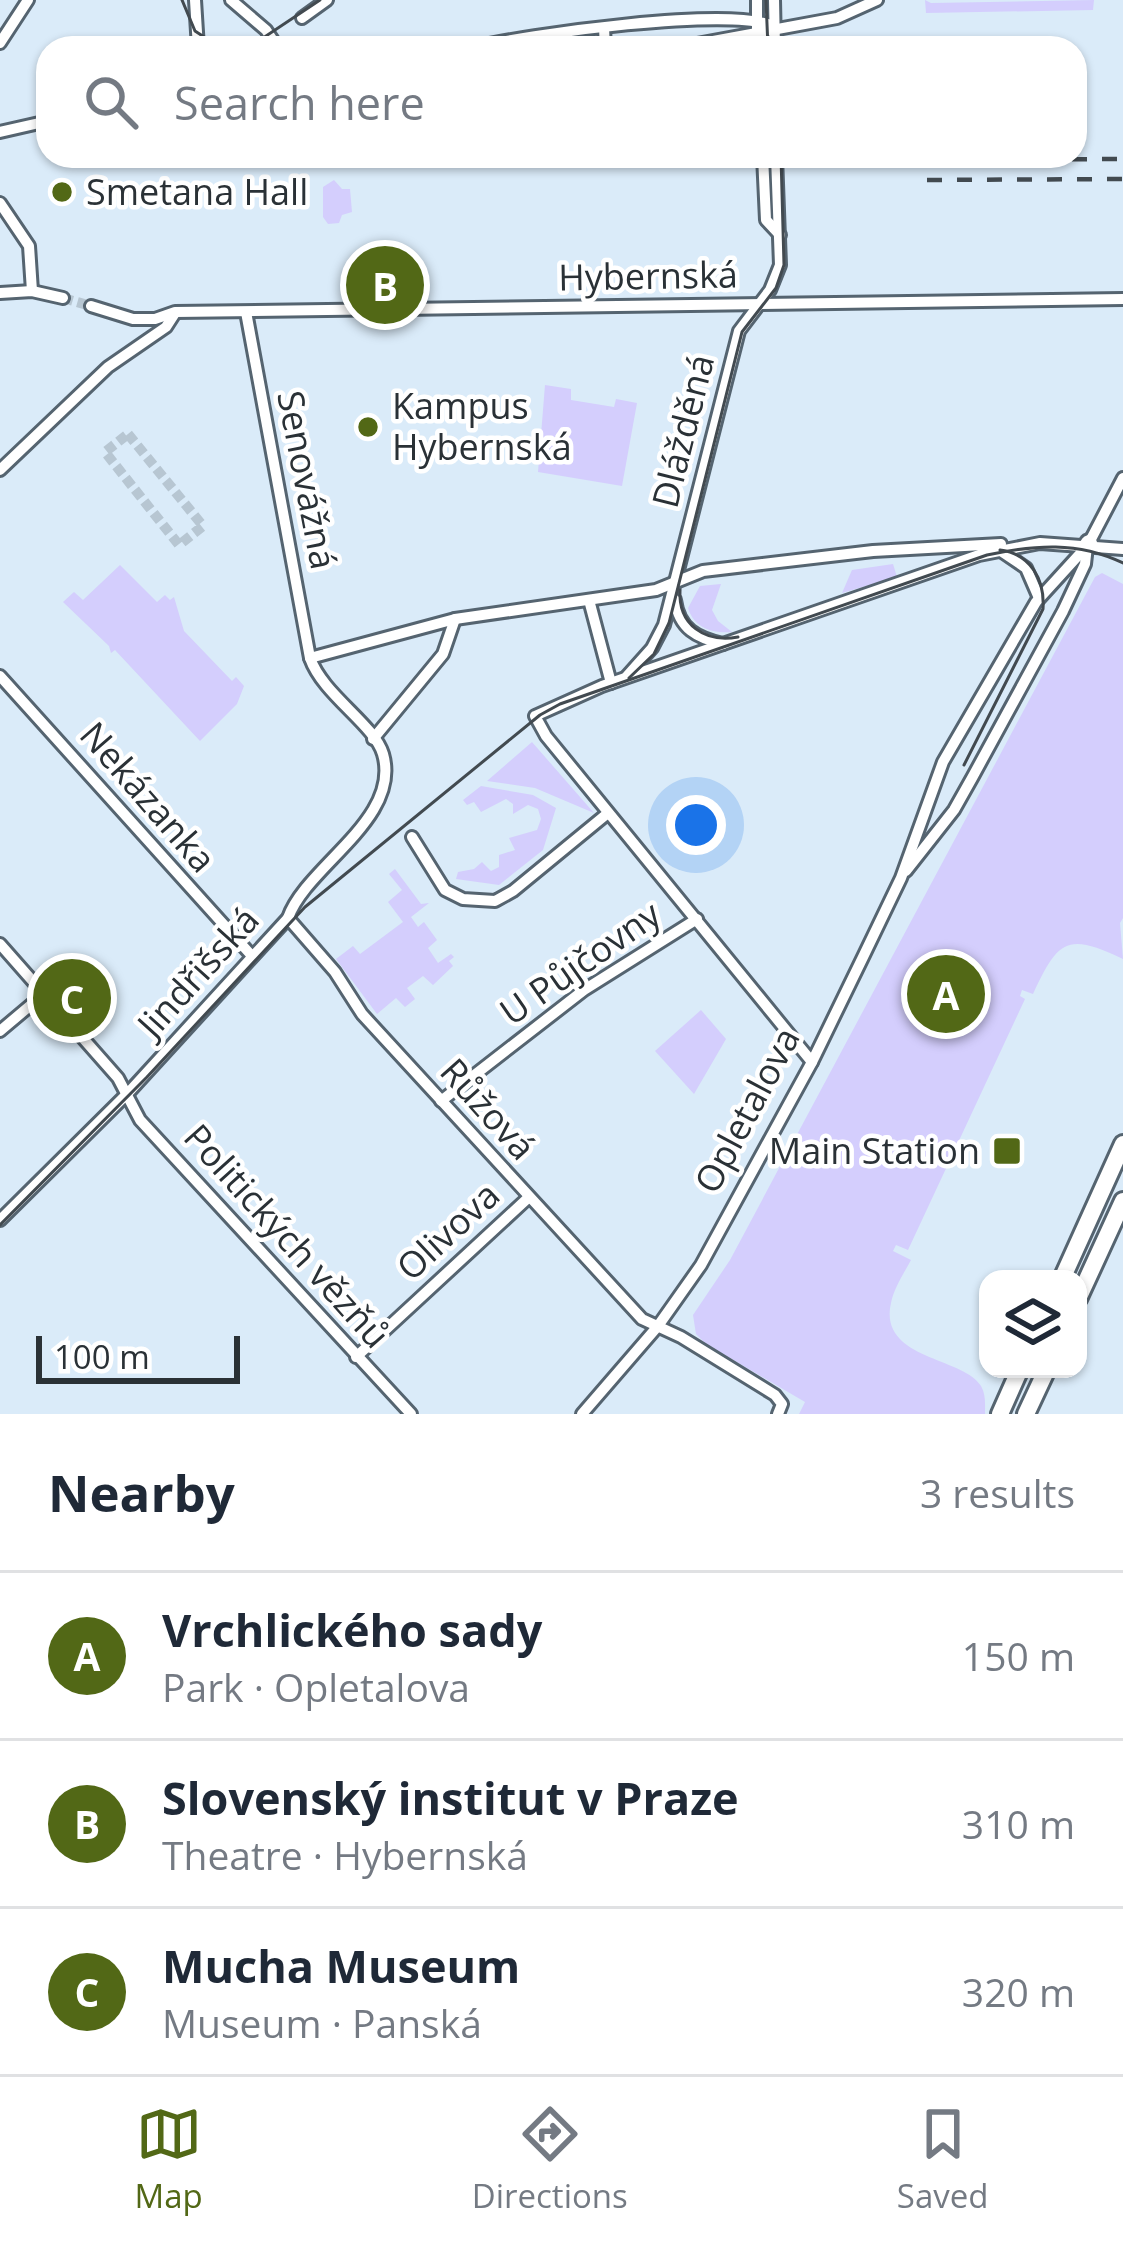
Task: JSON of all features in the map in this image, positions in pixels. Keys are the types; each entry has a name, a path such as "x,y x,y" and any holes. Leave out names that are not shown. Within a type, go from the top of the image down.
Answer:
{"main road":[{"path":"1066,1270 1123,1144"},
{"path":"1087,1280 1123,1201"},
{"path":"1000,1414 1016,1378"},
{"path":"1026,1414 1042,1378"}],"street":[{"path":"0,43 28,0"},
{"path":"196,0 198,36"},
{"path":"302,18 327,0"},
{"path":"757,0 756,18 763,36"},
{"path":"770,36 775,27 774,0"},
{"path":"533,36 756,18 775,27 837,18 878,0"},
{"path":"229,4 270,36"},
{"path":"604,28 604,36"},
{"path":"0,132 36,124"},
{"path":"764,168 766,220 780,235"},
{"path":"777,168 780,235"},
{"path":"0,203 29,246 32,291"},
{"name":"Dlážděná","path":"618,681 658,638 738,335 778,275 780,235"},
{"path":"0,293 32,291 63,298"},
{"name":"Hybernská","path":"91,306 133,319 155,319 175,312 1123,299"},
{"path":"0,470 108,367 166,327 175,312"},
{"name":"Senovážná","path":"246,312 310,658"},
{"name":"Opletalova","path":"582,1414 658,1326 701,1264 812,1062 901,878 943,762 1039,598 1088,544 1123,478"},
{"path":"812,1062 537,725 535,716 618,681 998,549 1029,544"},
{"path":"455,619 443,654 373,739 320,680 310,658 455,619 656,590 703,571 847,554 1029,544 1088,544 1123,550"},
{"name":"Opletalova","path":"901,878 954,810 972,778 1063,611 1085,564 1088,544"},
{"path":"998,549 1026,568 1039,598"},
{"path":"677,579 675,604 684,625 695,635 727,644"},
{"path":"589,600 618,681"},
{"name":"Nekázanka","path":"0,676 252,956"},
{"name":"Jindřišská","path":"0,1220 128,1093 288,918 294,899 342,852 377,801 384,762 373,739"},
{"path":"412,837 445,890 463,899 495,901 608,813"},
{"name":"Růžová","path":"288,918 362,1014 642,1319 776,1395 782,1404 778,1414"},
{"name":"U Půjčovny","path":"441,1101 584,990 697,919"},
{"name":"Politických vězňů","path":"0,944 128,1093 140,1120 411,1414"},
{"path":"0,1031 45,993"},
{"name":"Olivova","path":"356,1357 528,1198"}],"shaded area":[{"path":"925,0 1094,0 1093,10 926,13"},
{"path":"334,180 342,189 350,189 352,212 342,215 339,223 328,224 323,217 323,187"},
{"path":"545,385 571,389 571,400 614,407 616,399 637,403 622,486 538,472"},
{"path":"893,564 897,577 842,593 852,570"},
{"path":"120,565 157,602 165,595 170,600 174,597 184,631 232,681 236,677 244,686 237,704 200,741 63,602 74,592 83,600"},
{"path":"1102,573 1123,584 1123,959 1089,945 1066,946 1050,962 1033,994 1022,990 1020,996 1025,999 908,1250 896,1245 893,1251 911,1260 891,1303 890,1322 897,1336 909,1347 972,1376 983,1389 985,1414 799,1414 805,1402 706,1344 696,1334 693,1315 730,1260 1095,577"},
{"path":"721,584 712,610 732,632 705,628 688,608 700,586"},
{"path":"532,742 594,813 535,788 487,781"},
{"path":"481,786 533,795 556,808 543,850 499,885 456,879 458,872 482,862 491,871 499,867 499,855 515,850 509,838 537,830 541,819 538,809 528,805 513,814 513,804 506,799 481,812 474,802 467,805 463,800"},
{"path":"395,869 421,904 429,903 411,917 418,927 424,922 437,940 428,948 438,963 451,954 453,966 433,985 423,976 407,988 415,999 405,1007 396,998 377,1014 336,959 353,946 360,954 403,922 388,902 402,890 389,874"},
{"path":"701,1010 726,1039 694,1094 655,1051"}],"tunnel":[{"path":"63,298 91,306"},
{"path":"128,434 203,526 179,545 105,452 128,434"}],"tram line":[{"path":"182,0 195,31 203,36"},
{"path":"266,36 320,0"},
{"path":"766,0 768,36"},
{"path":"629,678 654,654 669,623 742,332 776,288 784,265 781,168"},
{"path":"0,1225 147,1077 305,907 540,715 560,704 987,555 1056,547 1089,551 1123,563"},
{"path":"964,765 1043,609 1034,570 1020,557 1000,550"},
{"path":"680,590 684,613 696,629 715,637 738,637"}],"railway":[{"path":"1087,159 1123,159"},
{"path":"927,180 1123,179"}],"place":[{"name":"Smetana Hall","path":"62,192"},
{"name":"Slovenský institut v Praze","path":"385,285"},
{"name":"Kampus Hybernská","path":"368,427"},
{"name":"Vrchlického sady","path":"946,994"},
{"name":"Mucha Museum","path":"72,998"},
{"name":"Main Station","path":"1007,1151"}]}
